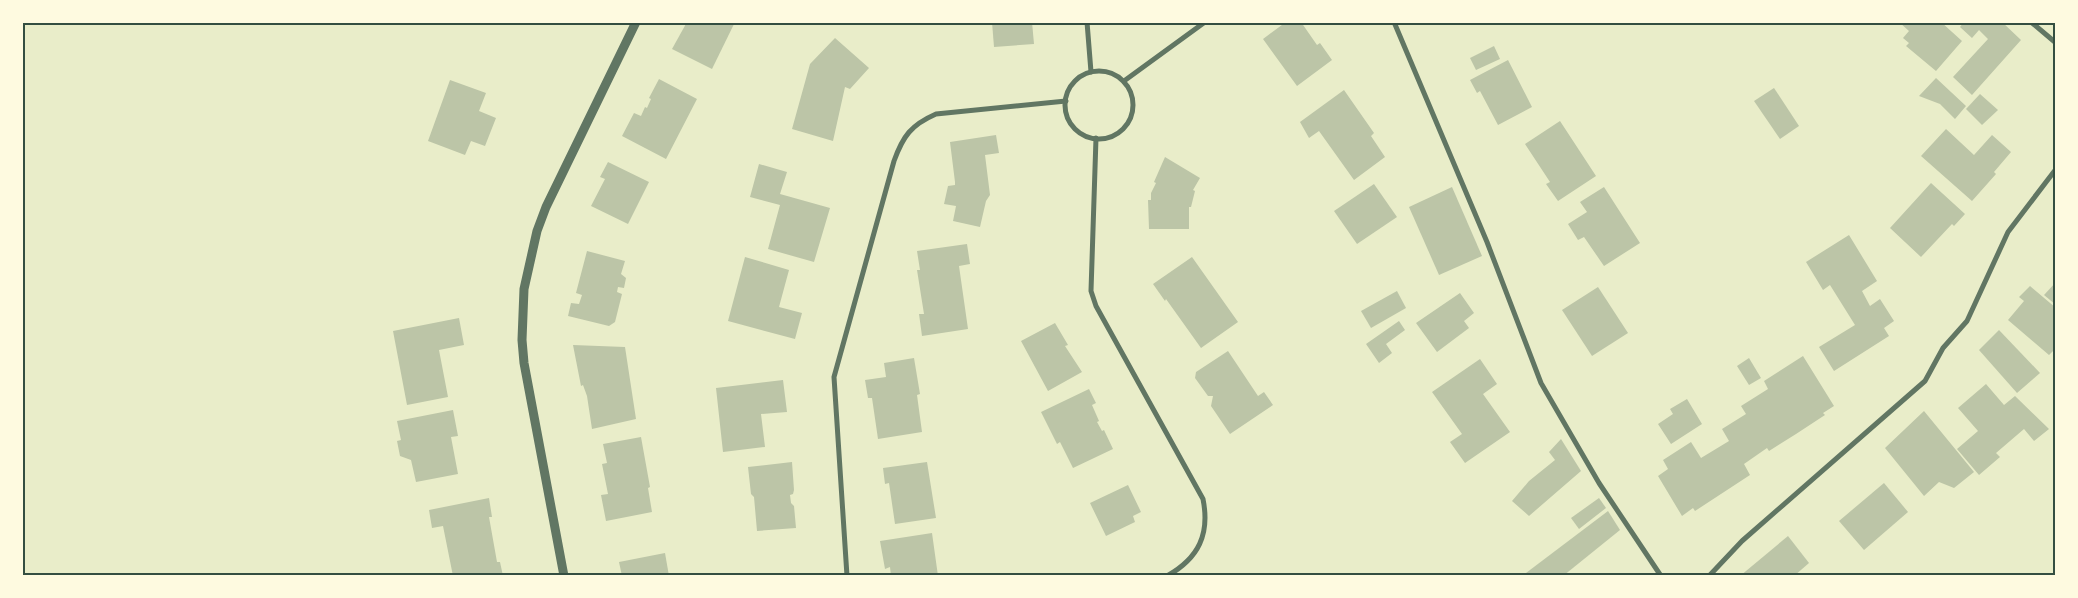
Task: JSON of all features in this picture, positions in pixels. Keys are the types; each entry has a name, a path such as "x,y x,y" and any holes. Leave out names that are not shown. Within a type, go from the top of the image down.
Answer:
{"street":[{"path":"564,576 524,363 522,340 524,289 531,250 546,208 636,22"},
{"path":"1087,22 1092,72"},
{"path":"1124,81 1206,22"},
{"path":"1394,22 1487,242 1541,383 1594,475 1662,576"},
{"path":"2031,22 2056,43"},
{"path":"1092,72 1109,72 1124,81 1129,88 1133,100 1132,113 1129,121 1116,134 1104,138 1096,138 1083,134 1073,126 1066,110 1066,101 1069,90 1074,82 1092,72"},
{"path":"848,576 834,378 891,170 903,138 918,124 936,114 1066,101"},
{"path":"1096,138 1091,291 1096,306 1200,494 1206,514 1204,536 1197,549 1188,561 1167,576"},
{"path":"1710,576 1742,541 1925,381 1943,348 1966,321 2008,232 2056,169"}],"building":[{"path":"687,22 735,22 712,69 672,49"},
{"path":"992,22 1032,22 1034,44 994,47"},
{"path":"1286,22 1301,22 1317,45 1320,43 1332,60 1297,86 1263,39"},
{"path":"1899,22 1941,22 1962,41 1936,71 1906,46 1909,43 1903,38 1909,31"},
{"path":"1964,22 2002,22 2021,40 1972,95 1953,77 1988,39 1979,30 1972,38 1960,27"},
{"path":"835,38 869,68 850,89 845,87 833,141 792,129 810,64"},
{"path":"1494,46 1500,59 1476,70 1470,58"},
{"path":"1508,60 1532,107 1498,125 1480,91 1477,93 1470,80"},
{"path":"1936,78 1966,106 1955,119 1940,104 1919,96"},
{"path":"659,79 697,99 666,159 622,136 634,113 641,116 645,107 647,108 651,99 649,98"},
{"path":"450,80 486,93 479,111 496,118 485,146 471,141 465,155 428,141"},
{"path":"1774,88 1799,126 1780,139 1754,101"},
{"path":"1344,90 1374,133 1371,136 1385,157 1354,180 1319,131 1309,138 1300,122"},
{"path":"1980,94 1998,110 1982,125 1966,109"},
{"path":"1560,121 1596,176 1558,201 1546,184 1550,182 1525,144"},
{"path":"1946,129 1974,155 1992,135 2011,152 1994,172 1996,174 1972,201 1921,156"},
{"path":"996,135 999,153 985,155 990,195 986,201 980,227 953,221 956,206 944,204 948,186 955,185 950,142"},
{"path":"1165,157 1200,178 1193,190 1195,191 1191,207 1189,207 1189,229 1149,229 1148,200 1151,200 1151,193 1156,183 1154,182"},
{"path":"608,162 649,182 628,224 591,206 605,179 600,177"},
{"path":"759,164 787,172 780,194 830,208 814,262 768,249 780,205 750,197"},
{"path":"1931,183 1965,214 1954,226 1952,224 1921,257 1890,228"},
{"path":"1374,184 1397,217 1357,244 1334,211"},
{"path":"1452,187 1482,256 1439,275 1409,207"},
{"path":"1604,187 1640,243 1604,266 1584,237 1578,240 1568,224 1587,212 1580,202"},
{"path":"1849,235 1877,281 1862,291 1870,306 1880,299 1894,321 1884,328 1889,336 1834,371 1819,347 1855,325 1830,285 1823,290 1806,262"},
{"path":"967,244 970,264 959,266 968,329 922,336 919,314 924,314 917,270 920,270 917,251"},
{"path":"587,251 625,261 621,274 626,278 624,288 618,287 617,292 622,294 615,322 609,326 568,316 571,303 579,304 582,295 576,293"},
{"path":"745,257 789,270 779,307 802,313 795,339 728,321"},
{"path":"1192,257 1238,322 1201,348 1153,284"},
{"path":"2056,282 2056,305 2044,295"},
{"path":"2030,286 2056,308 2056,348 2049,355 2008,320 2024,301 2019,297"},
{"path":"1598,287 1628,333 1592,356 1562,310"},
{"path":"1397,291 1406,308 1371,328 1361,311"},
{"path":"1460,293 1474,313 1464,321 1469,328 1437,352 1416,323"},
{"path":"459,318 464,345 439,350 448,397 407,405 393,331"},
{"path":"1399,321 1405,330 1386,344 1392,353 1379,363 1366,344"},
{"path":"1055,323 1068,345 1065,346 1082,372 1048,391 1021,341"},
{"path":"1999,330 2040,373 2017,393 1979,350"},
{"path":"573,345 625,347 636,419 592,429 587,396 583,385 581,386"},
{"path":"1228,351 1258,396 1264,392 1273,405 1230,434 1211,406 1213,396 1208,396 1195,378 1196,372"},
{"path":"1803,356 1834,406 1823,413 1825,415 1796,434 1769,451 1767,448 1744,464 1750,475 1695,511 1693,508 1682,516 1658,476 1668,469 1663,460 1691,442 1701,458 1729,441 1722,429 1746,414 1741,406 1768,389 1764,381"},
{"path":"914,358 920,394 917,395 922,432 878,439 872,398 868,398 865,380 886,377 884,363"},
{"path":"1749,358 1761,378 1749,385 1737,366"},
{"path":"1480,359 1497,384 1483,394 1510,432 1465,463 1450,442 1462,434 1432,392"},
{"path":"783,380 787,412 761,414 765,447 723,452 716,388"},
{"path":"1986,384 2004,405 2015,396 2049,429 2034,441 2024,429 1996,453 2000,457 1979,475 1957,449 1978,431 1958,408"},
{"path":"1089,389 1096,403 1092,405 1099,421 1097,422 1102,431 1104,430 1113,449 1073,468 1060,442 1057,444 1041,412"},
{"path":"1687,399 1702,424 1671,444 1658,424 1673,414 1670,409"},
{"path":"453,410 458,436 451,437 458,474 416,482 411,460 400,456 397,441 401,440 397,421"},
{"path":"1924,411 1974,472 1954,488 1939,482 1924,496 1885,448"},
{"path":"641,437 650,487 648,488 652,512 606,521 601,495 608,494 602,464 607,463 603,444"},
{"path":"1561,439 1581,471 1529,516 1512,501 1529,481 1555,460 1549,452"},
{"path":"792,462 794,490 793,494 790,495 791,503 794,506 796,528 757,531 754,497 751,494 748,467"},
{"path":"927,462 936,518 895,524 889,483 885,484 883,468"},
{"path":"1884,483 1908,512 1864,550 1839,521"},
{"path":"1128,485 1141,512 1133,516 1135,522 1106,536 1090,503"},
{"path":"489,498 492,517 489,517 497,562 500,562 503,576 453,576 443,526 432,528 429,510"},
{"path":"1599,498 1606,508 1579,529 1571,518"},
{"path":"1608,511 1620,530 1563,576 1522,576"},
{"path":"932,533 938,576 891,576 890,567 885,569 880,541"},
{"path":"1788,536 1809,563 1794,576 1740,576"},
{"path":"665,553 669,576 622,576 619,562"}]}
